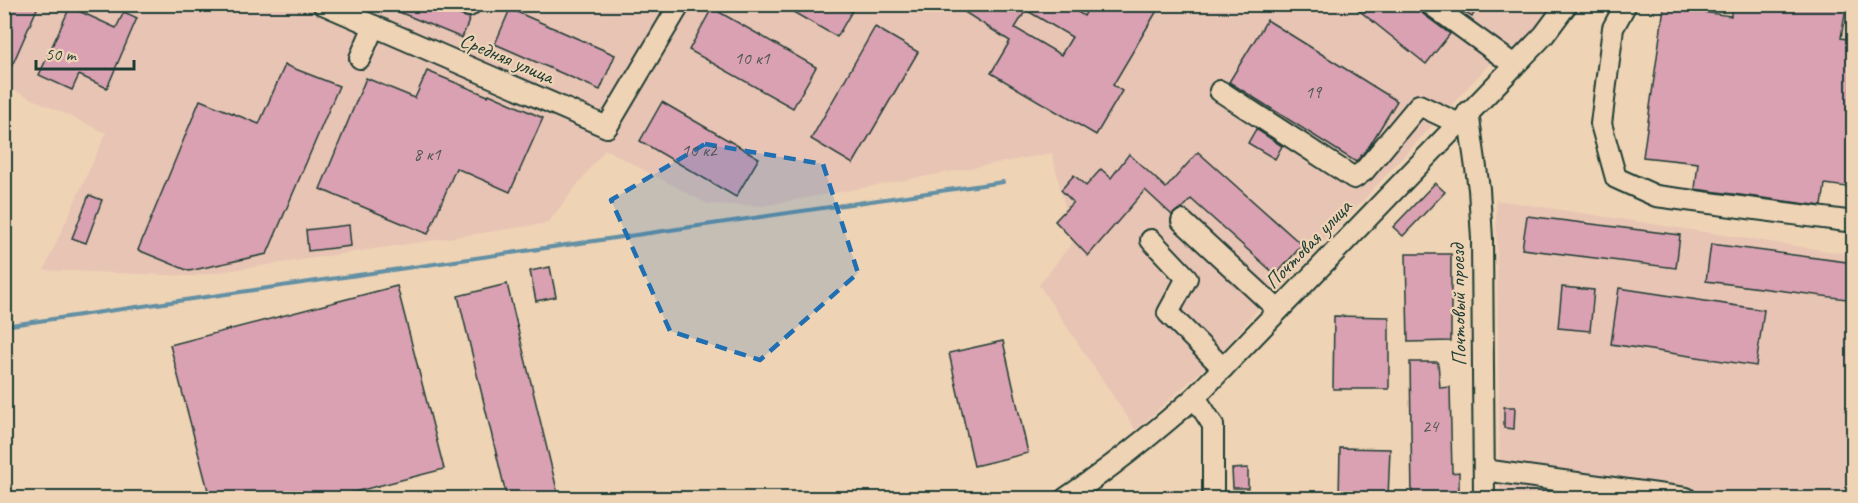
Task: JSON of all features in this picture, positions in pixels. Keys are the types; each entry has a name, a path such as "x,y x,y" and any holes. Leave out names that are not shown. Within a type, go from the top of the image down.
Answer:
{"street":[{"name":"Средняя улица","path":"323,4 607,127 680,4"},
{"path":"1430,4 1514,65"},
{"name":"Почтовая улица","path":"1066,498 1113,466 1195,397 1544,35 1568,4"},
{"path":"1626,4 1613,28 1602,124 1616,178 1656,196 1854,222"},
{"path":"360,58 374,26"},
{"path":"1220,91 1354,178 1364,171 1419,105 1463,118"},
{"name":"Почтовый проезд","path":"1463,118 1479,189 1482,239 1484,498"},
{"path":"1182,221 1278,310"},
{"path":"1150,240 1187,278 1168,313 1223,368"},
{"path":"1195,397 1213,425 1213,498"},
{"path":"1484,470 1686,498"}],"highlighted area":[{"path":"705,144 823,164 858,273 760,360 670,331 611,200"}],"shaded area":[{"path":"5,5 1555,5 1526,39 1511,50 1501,48 1496,57 1274,296 1266,299 1222,352 1136,430 1039,285 1073,242 1052,153 763,206 707,204 605,149 548,223 193,276 44,270 106,133 5,86"},
{"path":"1496,200 1853,255 1853,498 1500,498"}],"building":[{"path":"4,4 39,4 4,84"},
{"path":"445,4 460,15 470,18 462,38 382,5"},
{"path":"779,4 841,4 852,11 837,37"},
{"path":"952,4 1065,4 1084,16 1091,4 1161,4 1113,85 1122,91 1096,135 991,73 1010,41","holes":["1026,10 1072,37 1061,55 1015,28"]},
{"path":"1351,4 1416,4 1423,14 1450,34 1426,64"},
{"path":"1451,4 1479,4 1472,17"},
{"path":"1731,4 1820,4 1846,8 1841,38 1854,40 1854,188 1825,184 1822,206 1695,189 1698,163 1643,157 1664,7 1731,16"},
{"path":"70,7 116,28 124,12 137,18 107,88 79,75 72,90 39,75"},
{"path":"712,8 816,67 793,108 689,50"},
{"path":"510,9 615,55 600,90 495,44"},
{"path":"1267,20 1397,101 1370,145 1356,162 1229,82"},
{"path":"875,27 918,52 853,164 811,139"},
{"path":"285,65 339,86 267,254 189,271 138,250 200,100 259,124"},
{"path":"427,71 488,96 489,94 543,118 510,192 456,168 428,234 320,189 366,78 415,98"},
{"path":"662,102 759,158 736,197 640,141"},
{"path":"1256,129 1282,146 1275,159 1248,143"},
{"path":"1198,152 1302,245 1276,275 1191,199 1182,209 1172,215 1145,190 1088,256 1055,221 1073,202 1061,190 1074,175 1086,186 1101,169 1111,178 1129,154 1166,188"},
{"path":"1435,183 1445,192 1403,236 1393,227"},
{"path":"89,195 102,200 86,243 72,238"},
{"path":"1527,216 1680,235 1676,268 1522,249"},
{"path":"349,225 351,246 308,251 306,230"},
{"path":"1711,244 1854,263 1854,300 1706,281"},
{"path":"1406,254 1451,254 1451,341 1408,342"},
{"path":"550,267 556,297 536,301 530,271"},
{"path":"507,284 559,498 507,498 458,296"},
{"path":"397,286 444,469 331,498 210,498 170,345"},
{"path":"1562,287 1594,290 1590,331 1558,328"},
{"path":"1619,288 1764,310 1756,366 1611,344"},
{"path":"1334,316 1389,317 1389,389 1333,389"},
{"path":"1003,341 1028,453 974,466 949,353"},
{"path":"1410,362 1438,362 1440,388 1450,387 1452,473 1459,472 1459,498 1412,498"},
{"path":"1504,407 1515,407 1514,429 1504,428"},
{"path":"1340,448 1390,449 1388,498 1339,498"},
{"path":"1248,468 1248,488 1233,488 1232,469"}],"waterway":[{"path":"4,326 1003,182"}]}
